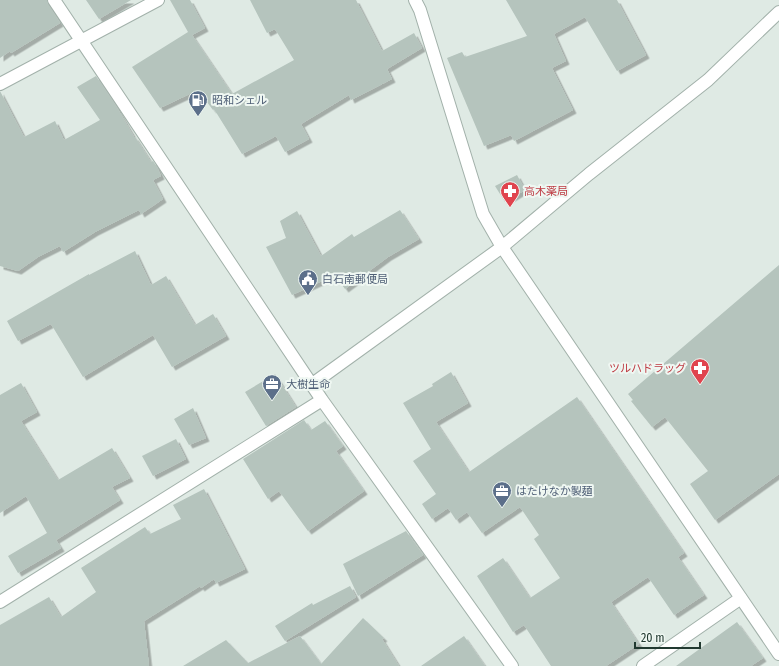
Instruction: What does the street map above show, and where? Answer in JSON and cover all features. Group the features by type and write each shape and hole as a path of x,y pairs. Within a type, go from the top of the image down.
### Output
{"street":[{"path":"54,0 311,385 512,666"},
{"path":"0,84 80,40 158,0"},
{"path":"415,0 484,214 502,247 779,654"},
{"path":"311,385 502,247 589,174 708,80 779,12"},
{"path":"0,602 322,400"},
{"path":"643,666 741,598"}],"building":[{"path":"0,0 47,0 60,23 11,53 10,51 0,58"},
{"path":"86,0 131,0 99,19"},
{"path":"170,0 190,0 205,28 192,35 232,94 294,60 275,29 267,33 250,0 356,0 382,51 414,33 422,48 387,69 392,79 351,100 349,95 301,124 309,139 285,152 276,136 242,154 214,109 213,110 198,90 160,108 132,67 188,32"},
{"path":"506,0 617,0 646,55 617,71 585,17 554,34 566,61 552,68 573,110 514,141 511,135 484,146 447,58 462,52 465,57 527,36"},
{"path":"96,76 134,137 151,162 153,161 157,167 161,176 153,180 163,199 141,214 139,210 95,232 63,252 60,246 38,257 18,271 0,266 0,91 24,137 55,121 64,140 100,120 77,87"},
{"path":"517,175 525,190 505,202 495,186"},
{"path":"400,210 419,239 388,257 345,289 335,275 292,295 266,247 286,238 280,221 297,211 321,256 352,234 354,237"},
{"path":"135,251 151,285 166,276 195,325 213,314 226,336 172,367 153,335 83,377 51,324 18,341 7,321 89,274"},
{"path":"779,265 779,474 715,520 690,484 708,471 665,417 652,427 631,401 633,400 628,394"},
{"path":"451,372 468,403 436,422 469,472 577,397 684,553 678,557 704,595 674,615 648,577 611,602 639,644 606,666 551,666 524,625 513,632 477,576 503,558 530,598 560,578 534,539 539,535 520,507 482,533 467,512 456,520 448,508 432,519 422,504 436,494 413,461 431,449 403,403 433,386 432,384"},
{"path":"275,374 296,407 266,426 245,392"},
{"path":"21,383 37,412 21,421 58,480 112,448 130,478 112,487 120,500 56,540 61,548 18,573 8,556 47,533 26,496 0,513 0,395"},
{"path":"193,408 206,438 189,445 174,419"},
{"path":"304,420 311,430 325,421 343,446 336,451 364,491 308,531 279,491 268,499 243,459"},
{"path":"176,439 186,459 153,476 142,456"},
{"path":"204,489 245,569 216,583 214,579 201,588 200,586 144,621 149,666 0,666 0,625 49,597 61,617 96,592 81,568 145,527 150,534 181,519 173,505"},
{"path":"406,531 423,555 358,596 343,564"},
{"path":"350,586 356,597 285,641 275,626 312,603 313,605"},
{"path":"363,618 384,638 382,639 399,666 183,666 226,640 248,663 300,636 321,664"},
{"path":"737,622 763,658 751,666 676,666"},
{"path":"464,636 485,666 421,666"}],"place":[{"name":"昭和シェル","path":"198,117"},
{"name":"高木薬局","path":"510,208"},
{"name":"白石南郵便局","path":"308,296"},
{"name":"ツルハドラッグ","path":"700,385"},
{"name":"大樹生命","path":"272,401"},
{"name":"はたけなか製麺","path":"502,508"}]}
